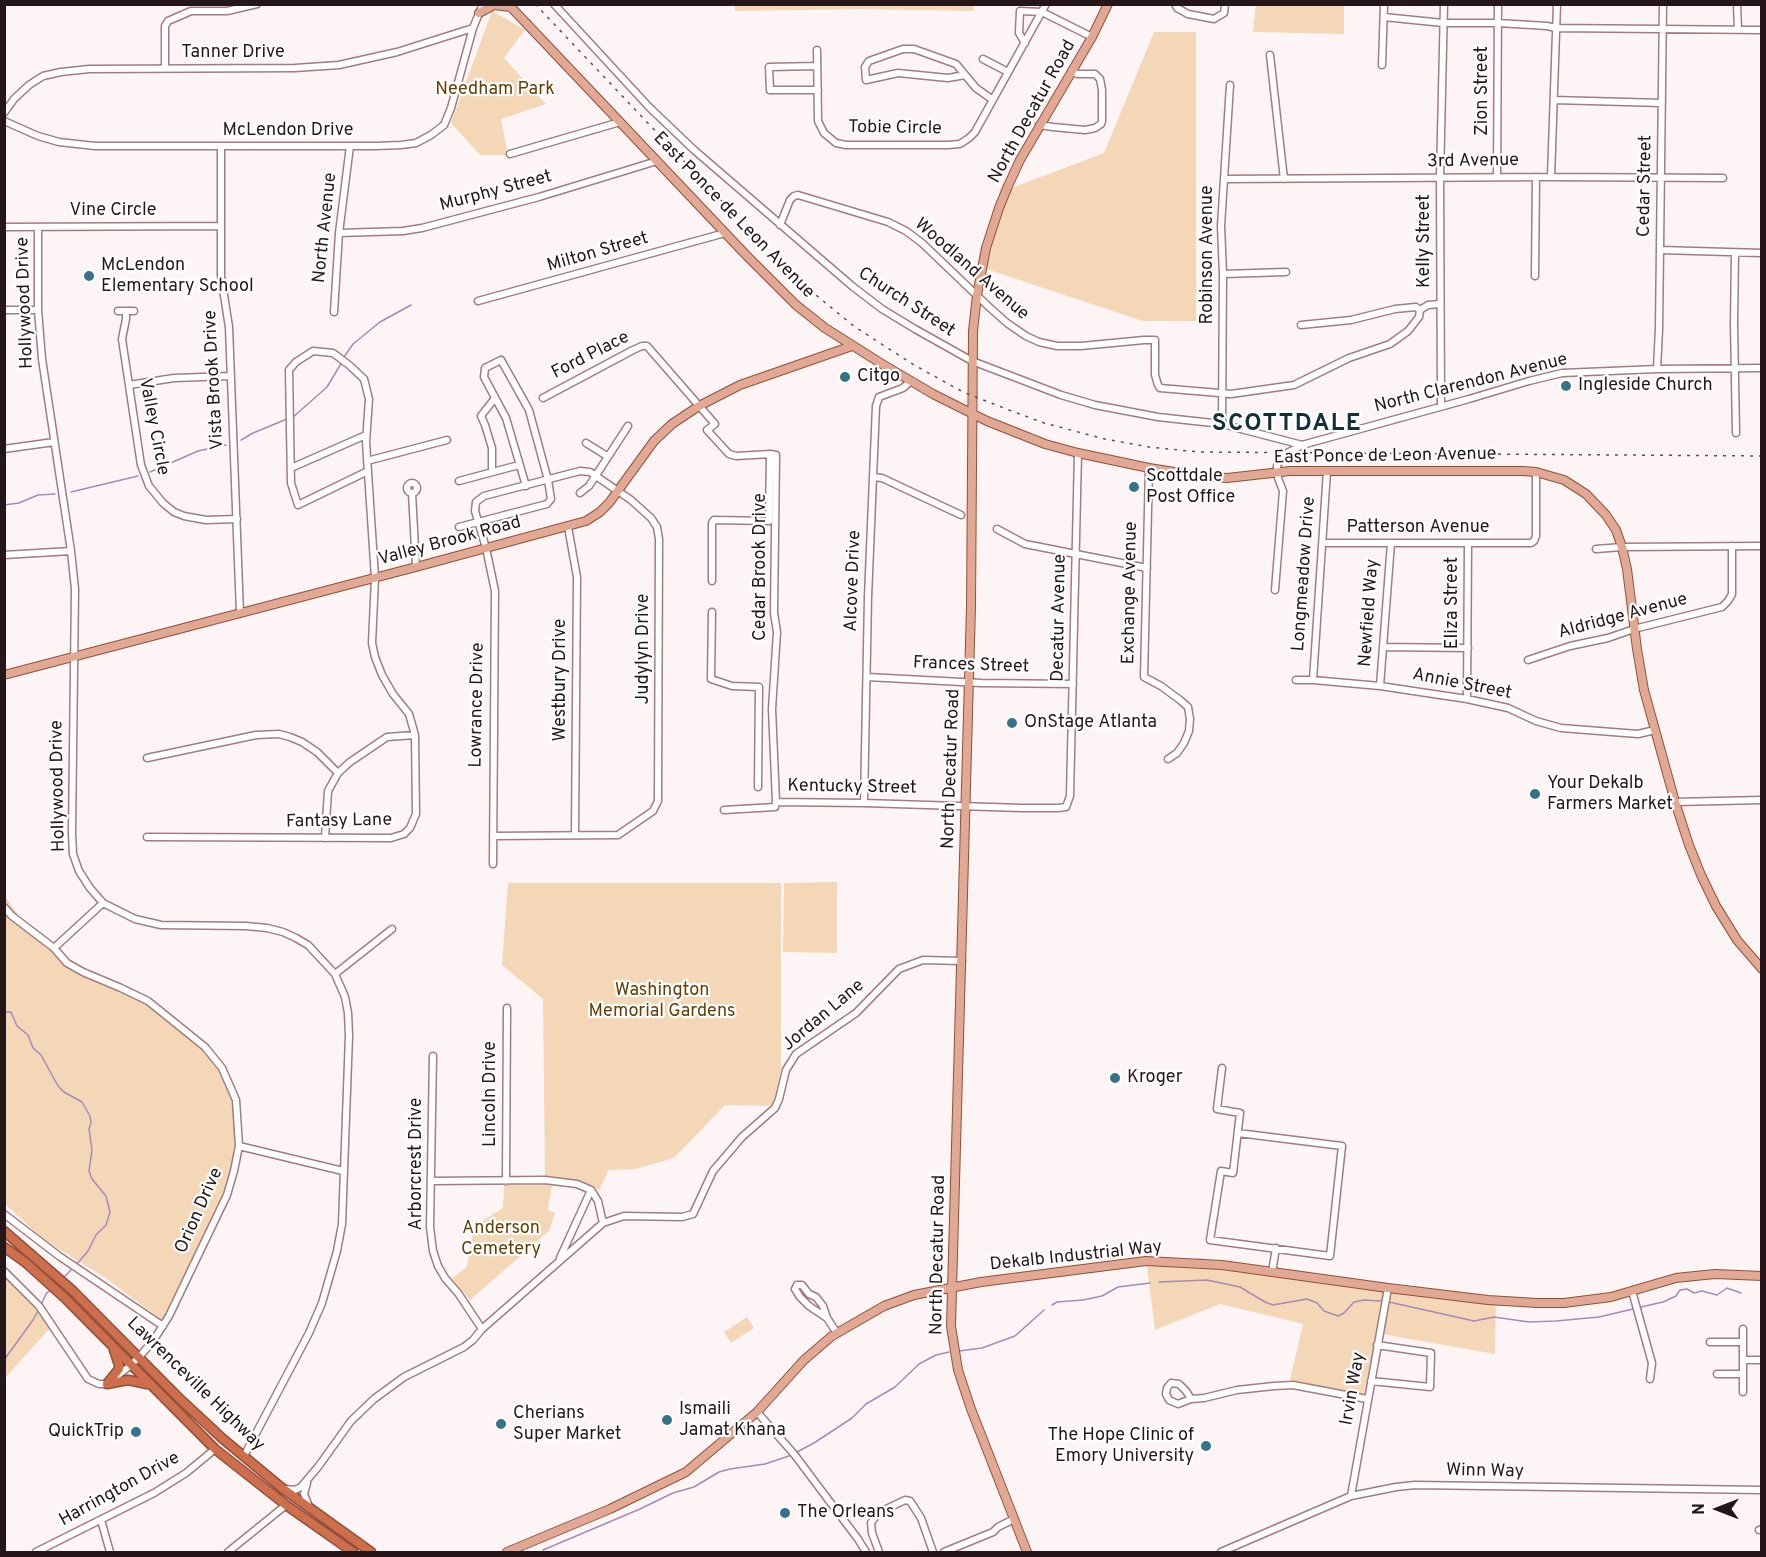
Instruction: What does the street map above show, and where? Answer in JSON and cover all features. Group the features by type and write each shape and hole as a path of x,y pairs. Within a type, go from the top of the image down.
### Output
{"highway":[{"name":"Lawrenceville Highway","path":"4,1230 73,1291 140,1356 180,1399 243,1456 282,1488 371,1552"},
{"name":"Lawrenceville Highway","path":"4,1246 66,1299 215,1449 286,1505 353,1552"},
{"path":"107,1384 118,1369 112,1346"},
{"path":"107,1384 134,1380 151,1385"}],"main road":[{"name":"North Decatur Road","path":"1027,1552 971,1409 958,1370 951,1326 972,557 972,361 976,295 986,248 999,208 1020,160 1092,38 1108,4"},
{"path":"479,13 494,5 510,6"},
{"name":"East Ponce de Leon Avenue","path":"510,6 796,305 852,346 910,381 972,413 1045,444 1078,453 1149,468 1216,477 1278,472 1498,470 1536,472 1564,480 1586,494 1606,515 1616,530 1622,547 1644,690 1675,802 1693,855 1716,906 1737,940 1761,969"},
{"name":"Valley Brook Road","path":"4,675 586,521 600,512 618,492 654,441 672,424 699,406 740,385 852,346"},
{"name":"Dekalb Industrial Way","path":"507,1552 610,1509 686,1472 757,1412 804,1360 837,1333 884,1306 914,1295 952,1287 1146,1261 1215,1264 1388,1288 1488,1300 1537,1303 1586,1301 1611,1297 1676,1278 1715,1274 1761,1276"}],"street":[{"path":"165,68 165,26 168,21 191,11 228,11 257,4"},
{"name":"McLendon Drive","path":"4,121 38,136 74,145 350,146 416,143 444,125 451,108 473,28 483,4"},
{"name":"Church Street","path":"554,4 676,134 846,281 882,309 932,339 972,361 1061,395 1095,405 1158,417 1222,424 1302,445"},
{"name":"Tobie Circle","path":"817,50 818,121 825,133 836,143 846,145 960,144 975,132 1046,4"},
{"path":"1177,7 1198,17 1214,19 1224,13 1225,4"},
{"path":"1382,65 1384,4"},
{"name":"Kelly Street","path":"1441,405 1440,178 1444,4"},
{"name":"Zion Street","path":"1497,177 1498,4"},
{"path":"1551,177 1557,4"},
{"name":"Cedar Street","path":"1657,369 1663,4"},
{"path":"1737,4 1738,30"},
{"path":"1025,43 1019,33 1020,11 1042,12 1092,38"},
{"path":"1384,18 1556,28 1761,30"},
{"name":"Tanner Drive","path":"4,113 14,99 29,85 43,76 61,72 89,69 295,68 339,65 397,52 473,28"},
{"path":"965,75 948,78 898,73 866,80 865,67 869,61 903,49 914,49 956,64 976,88 993,100"},
{"path":"1270,55 1284,178"},
{"path":"983,59 1008,72"},
{"path":"817,66 769,67 770,90 818,90"},
{"path":"1039,125 1053,128 1090,129 1098,127 1102,121 1100,79 1091,73 1071,72"},
{"name":"Robinson Avenue","path":"1222,424 1221,226 1230,85"},
{"path":"1554,100 1662,103"},
{"path":"510,154 620,122"},
{"name":"Vista Brook Drive","path":"221,146 221,276 229,327 240,613"},
{"name":"North Avenue","path":"334,312 339,233 350,146"},
{"name":"Murphy Street","path":"339,233 403,231 422,228 539,197 657,161"},
{"path":"1535,276 1536,177"},
{"name":"3rd Avenue","path":"1224,179 1723,178"},
{"name":"Woodland Avenue","path":"780,225 790,200 798,195 875,217 906,231 922,243 976,295 1026,336 1057,346 1155,340 1155,375 1160,388 1223,394"},
{"name":"Vine Circle","path":"4,227 221,226"},
{"name":"Hollywood Drive","path":"38,227 38,310 42,358 75,589 72,833 73,854 79,871 103,903 129,917 161,925 267,928 283,932 308,945 335,974 345,997 348,1012 342,1224 337,1251 322,1303 309,1332 243,1456"},
{"name":"Milton Street","path":"478,301 725,233"},
{"path":"1660,250 1761,253"},
{"path":"1735,253 1736,433"},
{"path":"1223,274 1286,272"},
{"path":"1223,394 1294,385 1349,358 1390,344 1408,331 1419,317 1420,310 1428,305 1440,304"},
{"path":"1301,325 1351,320 1395,309 1416,307 1420,310"},
{"path":"4,310 38,310"},
{"path":"118,311 134,311"},
{"name":"Valley Circle","path":"126,311 122,339 141,465 152,491 174,512 193,519 237,519"},
{"name":"Ford Place","path":"543,398 633,350 647,346 699,406"},
{"name":"Fantasy Lane","path":"147,837 391,838 404,834 410,828 416,814 415,735 409,714 381,675 372,643 375,578 366,435 369,399 364,379 333,353 313,351 289,370 291,468"},
{"path":"459,527 547,504 551,499 530,410 501,360 485,368 484,377 506,418 526,486"},
{"name":"North Clarendon Avenue","path":"1278,472 1278,460 1302,445 1562,373 1761,368"},
{"path":"129,385 174,378 231,376"},
{"name":"Alcove Drive","path":"864,802 877,400 879,397 903,388 910,381"},
{"path":"492,472 492,448 481,416 495,398"},
{"name":"Cedar Brook Drive","path":"699,406 715,424 707,430 729,454 736,456 770,454 774,613 777,626 772,709 776,802"},
{"path":"580,493 588,486 628,426"},
{"path":"366,435 291,468 291,483 298,506 368,471"},
{"path":"368,461 447,440"},
{"path":"4,449 54,441"},
{"path":"586,443 607,456"},
{"name":"Decatur Avenue","path":"1070,783 1078,453"},
{"path":"459,481 519,465"},
{"name":"Exchange Avenue","path":"1149,468 1144,677 1161,686 1188,707 1190,719 1189,731 1184,743 1177,753 1168,759"},
{"path":"479,523 475,511 476,502 484,496 580,471 594,475"},
{"name":"Longmeadow Drive","path":"1313,680 1327,471"},
{"path":"1275,590 1283,491 1278,472"},
{"name":"Patterson Avenue","path":"1323,543 1531,543 1535,538 1536,472"},
{"name":"Judylyn Drive","path":"575,835 618,836 652,811 658,801 659,539 657,527 651,518 631,500 594,475"},
{"path":"873,477 882,478 961,515"},
{"path":"412,493 416,567"},
{"name":"Cedar Brook Drive","path":"712,581 712,523 714,520 772,521"},
{"name":"Lowrance Drive","path":"479,523 495,591 493,864"},
{"name":"Westbury Drive","path":"568,527 577,577 575,835"},
{"path":"998,529 1025,544 1147,568"},
{"name":"Newfield Way","path":"1380,686 1391,543"},
{"name":"Eliza Street","path":"1467,699 1468,544"},
{"name":"Aldridge Avenue","path":"1528,660 1570,646 1722,607 1732,594 1732,546"},
{"path":"1596,549 1761,546"},
{"path":"4,555 71,551"},
{"path":"712,612 711,679 732,686 774,685"},
{"path":"1383,647 1468,648"},
{"name":"Frances Street","path":"867,677 1073,684"},
{"name":"Annie Street","path":"1296,680 1380,686 1467,699 1508,708 1536,721 1561,728 1638,734 1655,730"},
{"path":"758,787 759,687"},
{"path":"147,758 256,735 279,734 302,742 338,772"},
{"path":"325,838 328,791 338,772 387,737 415,735"},
{"name":"Kentucky Street","path":"724,810 775,807 776,802 864,802 1062,808 1068,804 1070,783"},
{"path":"1675,802 1761,800"},
{"path":"493,836 575,835"},
{"path":"54,948 103,903"},
{"name":"Orion Drive","path":"4,907 12,916 54,948 67,963 148,1001 205,1047 222,1068 236,1100 239,1146 227,1195 163,1326 140,1356 107,1384"},
{"path":"335,974 392,929"},
{"name":"Jordan Lane","path":"308,1480 351,1421 374,1399 404,1377 460,1350 603,1223 624,1216 682,1217 693,1214 713,1171 742,1137 775,1108 786,1070 796,1054 856,1013 899,969 923,960 962,961"},
{"name":"Lincoln Drive","path":"506,1181 507,1008"},
{"name":"Arborcrest Drive","path":"433,1056 430,1181 430,1227 433,1251 438,1266 482,1329"},
{"path":"1222,1068 1217,1109 1240,1113 1233,1173 1221,1171 1210,1240 1330,1256 1342,1146 1238,1133"},
{"path":"239,1146 343,1171"},
{"path":"430,1181 558,1181 577,1184 591,1190 598,1201 603,1223"},
{"path":"558,1262 591,1190"},
{"path":"4,1214 59,1256 163,1326"},
{"path":"1272,1272 1276,1248"},
{"path":"4,1271 28,1294 52,1323 88,1379 99,1384 107,1384"},
{"path":"827,1318 809,1306 795,1289 797,1285 802,1285 809,1294 816,1297 837,1333"},
{"name":"Irvin Way","path":"1351,1496 1388,1288"},
{"path":"1632,1291 1652,1363 1650,1379"},
{"path":"1743,1329 1743,1392"},
{"path":"1710,1342 1743,1342"},
{"path":"1371,1381 1430,1387 1431,1353 1377,1345"},
{"path":"1743,1360 1761,1360"},
{"path":"1717,1374 1743,1374"},
{"path":"1191,1399 1256,1386 1293,1385 1367,1399"},
{"path":"757,1412 787,1446 866,1552"},
{"name":"Harrington Drive","path":"36,1552 101,1520 186,1473 215,1449"},
{"path":"282,1488 291,1491 298,1490 308,1480"},
{"path":"308,1480 304,1494 312,1510"},
{"name":"Winn Way","path":"1221,1552 1351,1496 1415,1485 1761,1490"},
{"path":"879,1552 871,1523 878,1513 905,1500 910,1501 921,1518 933,1552"},
{"path":"228,1552 286,1505"},
{"path":"944,1552 993,1532 1014,1519"},
{"path":"101,1520 110,1552"}],"green space":[{"path":"974,4 974,11 861,9 735,11 735,5"},
{"path":"1256,4 1344,5 1344,34 1253,32"},
{"name":"Needham Park","path":"492,11 525,30 504,58 546,104 501,119 508,155 480,155 451,123"},
{"path":"1154,32 1196,32 1196,321 1143,321 983,268 1009,189 1104,153"},
{"path":"837,882 837,953 783,952 784,883"},
{"name":"Washington Memorial Gardens","path":"508,883 781,883 781,1069 773,1106 725,1105 674,1158 636,1169 609,1170 599,1190 581,1181 545,1177 543,999 502,965"},
{"path":"4,895 22,920 69,966 141,996 204,1045 224,1071 237,1098 237,1147 224,1203 163,1321 107,1279 43,1239 5,1204"},
{"name":"Anderson Cemetery","path":"504,1185 552,1185 548,1210 555,1213 549,1231 470,1300 452,1278 467,1267 472,1237 481,1222 503,1208"},
{"path":"1199,1258 1359,1284 1496,1299 1495,1354 1376,1333 1366,1396 1290,1380 1303,1324 1220,1304 1155,1330 1147,1267"},
{"path":"5,1274 52,1326 5,1378"},
{"path":"747,1317 754,1328 731,1343 724,1332"}],"waterway":[{"path":"1762,70 1762,75"},
{"path":"344,357 353,344 380,322 411,305"},
{"path":"292,418 327,387 342,362"},
{"path":"241,440 287,419"},
{"path":"150,472 198,451 226,445"},
{"path":"71,492 138,476"},
{"path":"4,505 19,503 38,495 55,494"},
{"path":"4,1012 11,1012 17,1026 28,1035 33,1048 41,1055 58,1086 82,1102 90,1116 92,1150 89,1171 92,1179 106,1196 110,1212 106,1225 96,1235 88,1251 76,1265"},
{"path":"64,1277 73,1268"},
{"path":"1159,1282 1207,1280 1240,1287 1273,1305 1307,1299 1317,1303 1324,1311 1338,1316 1354,1302 1381,1301"},
{"path":"1052,1305 1057,1302 1102,1296 1118,1287 1150,1283"},
{"path":"1641,1307 1663,1302 1676,1296 1680,1290 1687,1289 1694,1293 1702,1291 1717,1295 1727,1288 1741,1293"},
{"path":"41,1305 51,1289"},
{"path":"1389,1302 1474,1321 1494,1317 1529,1322 1556,1321 1599,1317 1633,1309"},
{"path":"4,1360 39,1309"},
{"path":"959,1351 982,1348 1015,1336 1044,1310"},
{"path":"797,1452 852,1418 866,1404 895,1387 919,1364 936,1355 949,1352"},
{"path":"543,1550 673,1493 694,1487 719,1472 765,1464 792,1455"}],"railway":[{"path":"535,4 771,253 811,291 855,327 914,365 963,392 1044,423 1105,439 1149,447 1199,452 1762,456"}],"place":[{"name":"McLendon Elementary School","path":"89,276"},
{"name":"Citgo","path":"845,377"},
{"name":"Ingleside Church","path":"1566,386"},
{"name":"Scottdale Post Office","path":"1134,487"},
{"name":"OnStage Atlanta","path":"1012,723"},
{"name":"Your Dekalb Farmers Market","path":"1535,794"},
{"name":"Kroger","path":"1115,1078"},
{"name":"Ismaili Jamat Khana","path":"667,1420"},
{"name":"Cherians Super Market","path":"501,1424"},
{"name":"QuickTrip","path":"136,1432"},
{"name":"The Hope Clinic of Emory University","path":"1206,1446"},
{"name":"The Orleans","path":"785,1513"}],"district":[{"name":"SCOTTDALE","path":"1287,425"}]}
